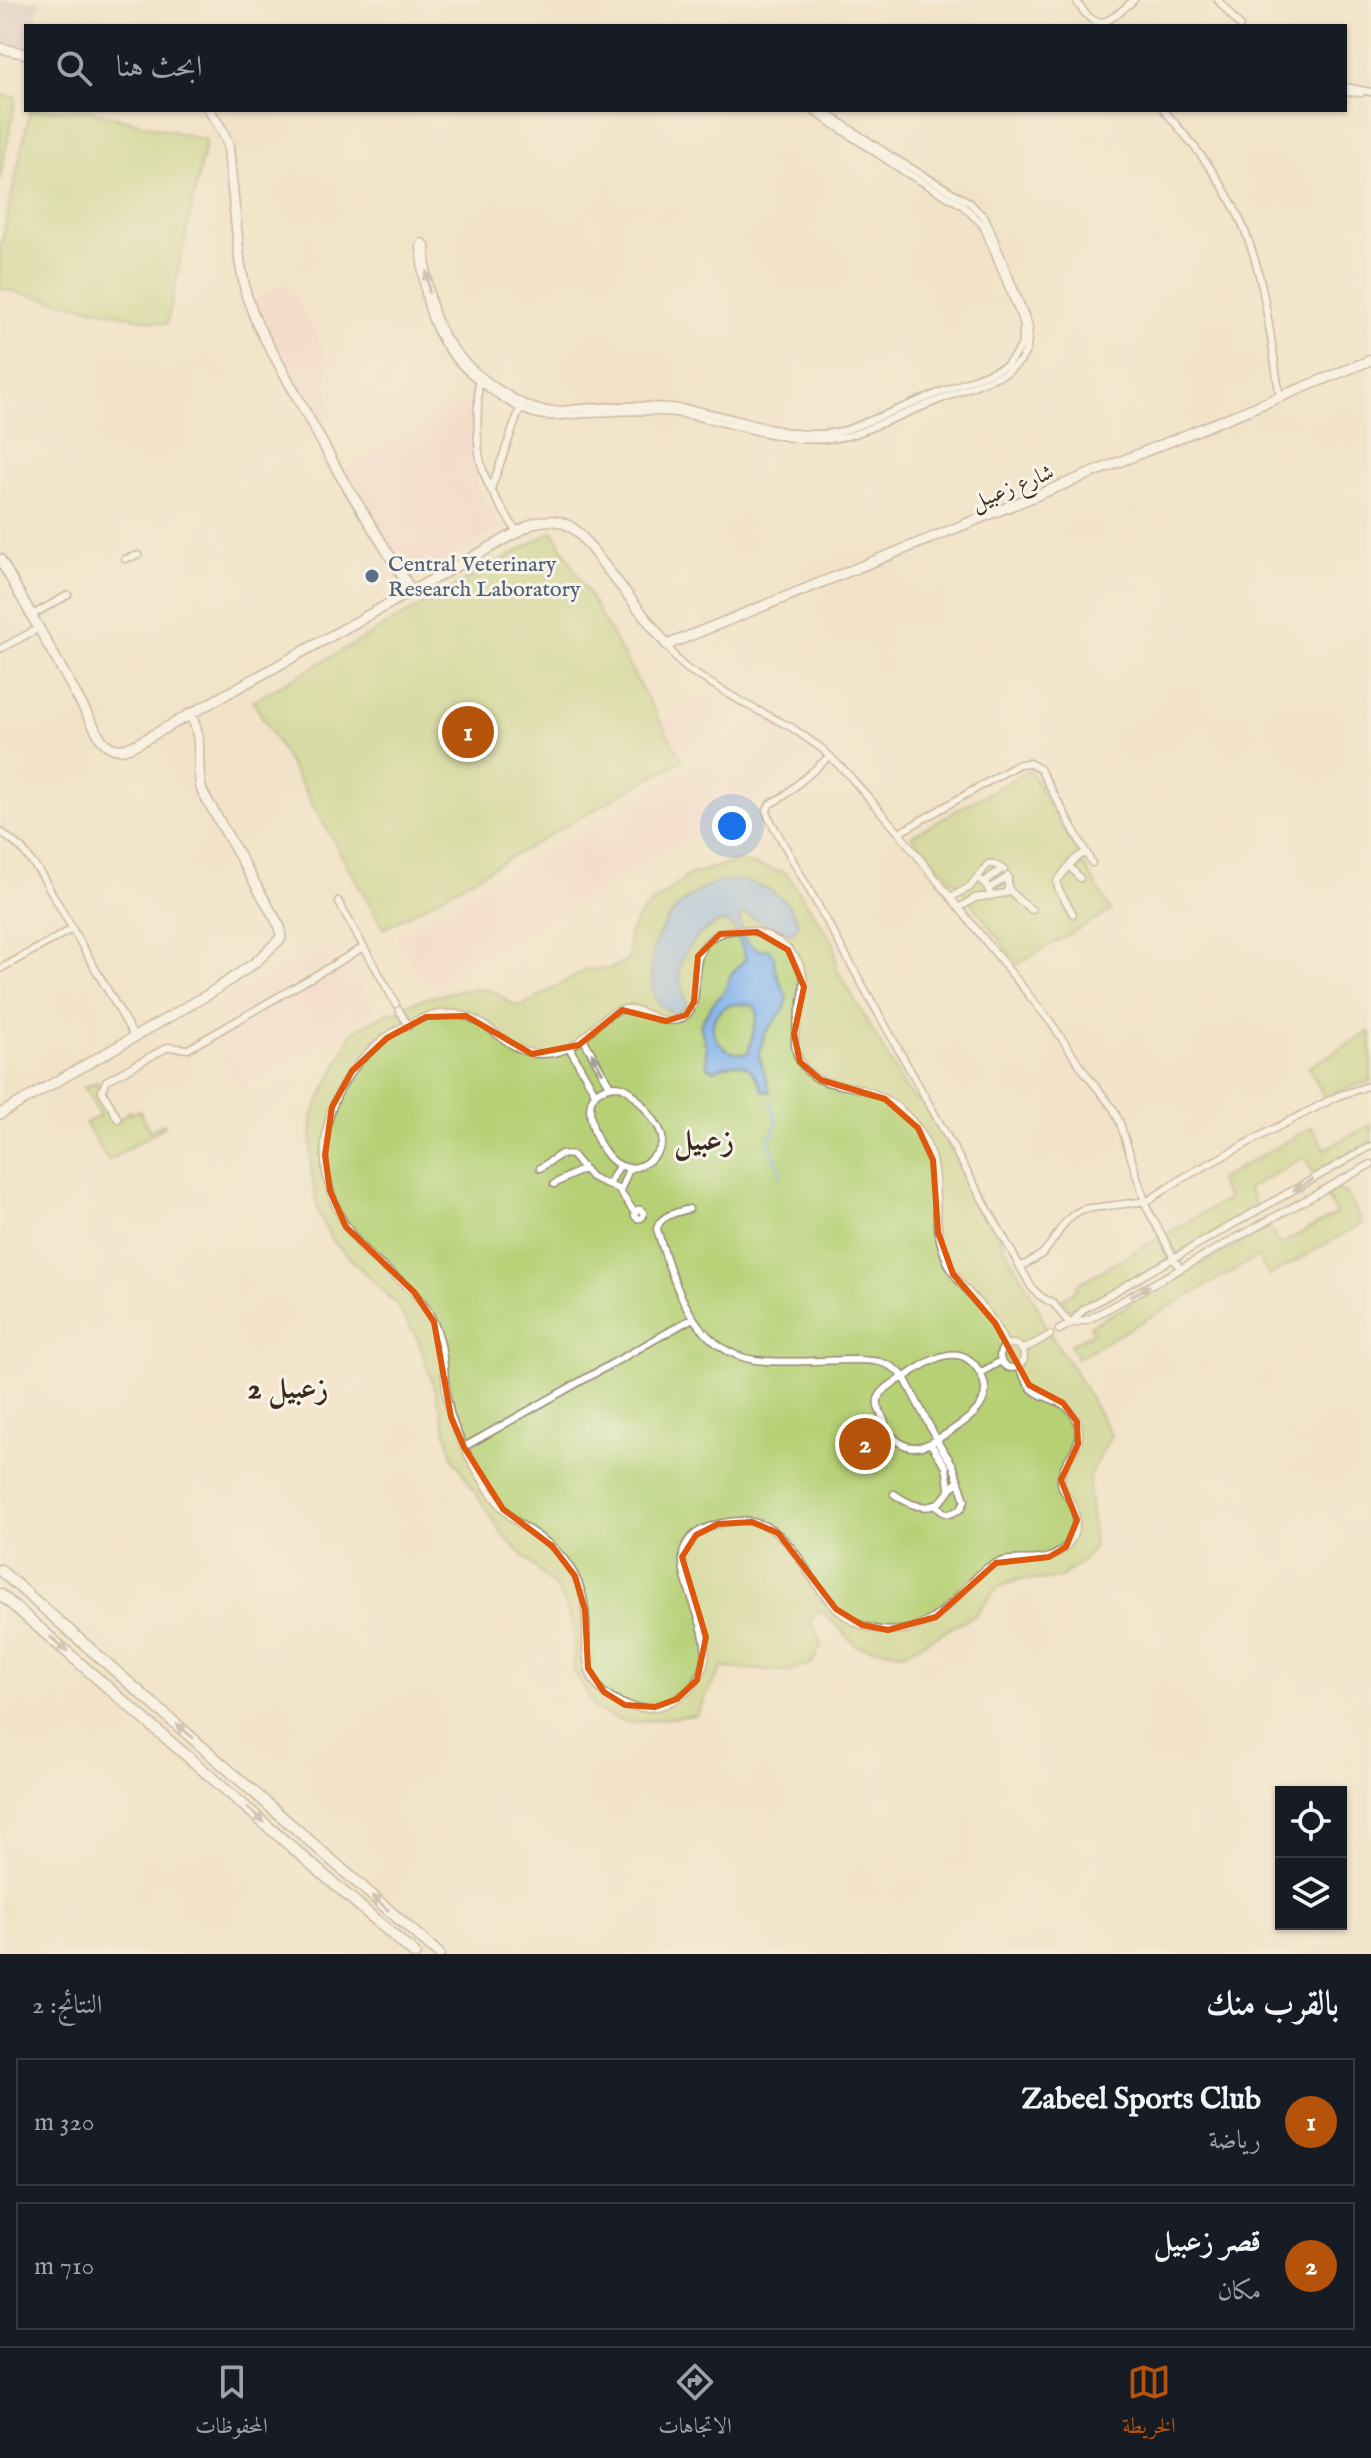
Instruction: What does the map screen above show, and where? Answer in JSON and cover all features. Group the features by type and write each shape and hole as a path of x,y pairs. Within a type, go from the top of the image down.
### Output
{"main road":[{"path":"0,1570 439,1954"},
{"path":"0,1594 415,1954"}],"street":[{"path":"1076,0 1095,23 1105,23 1134,0"},
{"path":"1218,0 1238,24"},
{"path":"1110,24 1121,11"},
{"path":"0,48 24,54"},
{"path":"1347,89 1371,93"},
{"path":"210,112 228,144 240,263 246,294 257,324 340,475 411,590"},
{"path":"517,532 482,468 478,378 457,353 436,318 427,279 426,245 422,242 422,283 430,316 452,356 478,378 521,406 541,412 670,413 789,438 822,440 855,434 934,398 1003,375 1024,355 1029,326 987,231 968,209 883,159 815,112"},
{"path":"825,112 974,206 989,224 1003,265"},
{"path":"1166,112 1212,170 1243,226 1262,283 1283,397"},
{"name":"شارع زعبيل","path":"667,645 1371,360"},
{"path":"491,489 521,406"},
{"path":"0,559 101,739 110,748 118,750 129,748 534,523 548,520 574,528 677,660 747,705 791,727 830,756 899,833 1052,1024 1113,1108 1144,1202 1180,1269"},
{"path":"125,559 138,555"},
{"path":"32,615 68,595"},
{"path":"0,649 39,628"},
{"path":"0,1114 227,982 278,942 280,927 202,791 199,736 189,714"},
{"path":"830,756 784,796 770,804 768,816 1034,1291 1054,1304 1070,1324"},
{"path":"899,833 1019,764 1029,763 1040,769 1092,863"},
{"path":"0,831 22,849 35,865 135,1038"},
{"path":"1073,914 1057,885 1058,879 1086,852"},
{"path":"951,897 967,889 990,864 1005,873 1008,888 1032,910"},
{"path":"1069,866 1080,878"},
{"path":"959,908 988,889 1005,873"},
{"path":"977,877 988,889 1006,893 1008,888"},
{"path":"338,901 408,1026"},
{"path":"0,969 72,929"},
{"path":"1006,1345 990,1317 957,1281 946,1260 938,1232 935,1168 918,1128 906,1114 885,1099 863,1089 821,1080 800,1062 794,1034 803,1003 803,979 794,957 766,935 734,930 720,934 704,945 695,969 694,1002 686,1015 666,1021 640,1011 622,1010 606,1018 570,1049 545,1054 525,1052 508,1044 479,1021 459,1014 432,1015 408,1026 368,1054 352,1071 332,1107 325,1136 326,1173 336,1209 352,1236 373,1259 414,1292 434,1322 444,1352 451,1417 464,1447 503,1509 552,1546 572,1570 584,1603 588,1668 596,1683 619,1702 643,1708 655,1707 672,1702 697,1680 703,1667 706,1637 682,1564 687,1544 706,1528 738,1521 772,1529 792,1546 818,1589 836,1609 862,1625 888,1630 912,1628 936,1617 996,1563 1013,1558 1049,1557 1066,1547 1073,1537 1077,1520 1061,1480 1078,1444 1078,1426 1067,1406 1033,1389 1018,1366"},
{"path":"118,1119 102,1091 108,1079 170,1046 188,1049 364,947"},
{"path":"584,1040 610,1086"},
{"path":"570,1049 595,1093"},
{"path":"1020,1267 1045,1250 1074,1213 1088,1208 1144,1202 1293,1119 1338,1096 1371,1085"},
{"path":"610,1086 622,1087 631,1093 662,1136 654,1157 645,1164 629,1169 619,1166 607,1155 599,1142 590,1113 595,1093 610,1086"},
{"path":"1070,1324 1084,1309 1371,1146"},
{"path":"540,1168 565,1154 575,1157 596,1180 620,1191 635,1213 639,1210 643,1212 643,1216 657,1226 673,1277 693,1318 714,1342 727,1351 767,1361 875,1361 891,1366 904,1377 946,1467 949,1487"},
{"path":"1059,1330 1089,1319 1371,1164"},
{"path":"609,1184 619,1166"},
{"path":"554,1184 583,1169"},
{"path":"620,1191 629,1169"},
{"path":"657,1226 673,1214 689,1209"},
{"path":"464,1447 693,1318"},
{"path":"1022,1350 1050,1335"},
{"path":"1015,1344 1022,1350 1023,1359 1018,1366 1009,1367 1001,1361 1000,1352 1006,1345 1015,1344"},
{"path":"885,1422 879,1410 879,1398 884,1390 933,1359 955,1355 968,1360 980,1373 985,1392 979,1410 968,1420 933,1441 912,1447 899,1443 892,1436"},
{"path":"980,1373 1001,1361"},
{"path":"933,1441 953,1465 965,1500 963,1506 947,1514 936,1504"},
{"path":"894,1494 915,1506 936,1504 949,1487 959,1481"}],"highlighted area":[{"path":"757,932 788,950 804,987 794,1034 800,1062 821,1080 885,1099 918,1128 933,1160 938,1232 953,1274 995,1323 1029,1385 1063,1403 1077,1422 1078,1444 1061,1480 1077,1520 1066,1547 1049,1557 996,1563 936,1617 888,1630 862,1625 836,1609 778,1533 752,1522 718,1524 696,1535 682,1557 706,1637 697,1680 677,1699 655,1707 625,1705 604,1692 588,1668 585,1610 575,1576 552,1546 503,1509 464,1447 451,1417 434,1322 414,1292 346,1227 330,1191 325,1155 332,1107 352,1071 387,1038 426,1017 466,1016 532,1054 579,1045 622,1010 666,1021 686,1015 694,1002 698,956 720,934"}],"shaded area":[{"path":"0,0 41,0 35,24 24,24 24,50 0,44"},
{"path":"287,282 325,351 331,403 318,423 269,338 254,299"},
{"path":"470,400 476,483 501,528 410,581 344,470"},
{"path":"714,692 733,726 679,756 660,721"},
{"path":"765,716 805,739 819,763 426,988 396,936 694,766 691,759"},
{"path":"321,946 330,961 220,1025 212,1010"},
{"path":"346,961 375,1012 240,1089 210,1038"}],"green space":[{"path":"0,94 16,97 0,181"},
{"path":"30,112 95,112 206,140 167,324 0,289 0,250"},
{"path":"553,531 682,760 384,929 253,701"},
{"path":"1029,770 1111,911 1017,964 963,891 911,836"},
{"path":"739,861 786,873 834,943 837,969 907,1091 926,1106 1039,1309 1046,1328 1111,1435 1090,1476 1094,1546 1086,1558 1061,1577 1018,1580 998,1587 974,1616 904,1653 857,1646 821,1610 810,1620 822,1643 812,1664 788,1671 723,1668 696,1715 627,1723 596,1710 574,1671 574,1634 559,1592 503,1535 453,1458 417,1337 395,1303 331,1239 318,1212 311,1168 312,1116 351,1033 390,1011 392,1014 407,1004 436,995 489,990 522,1006 587,969 609,969 629,960 629,934 642,912 690,874"},
{"path":"1371,1031 1371,1081 1325,1099 1309,1067"},
{"path":"97,1082 118,1121 129,1111 131,1114 139,1110 150,1131 164,1123 165,1126 108,1161 85,1123 100,1116 84,1087"},
{"path":"1371,1125 1371,1141 1314,1174 1304,1157 1248,1189 1257,1207 1081,1309 1078,1304 1068,1310 1061,1299 1078,1289 1076,1285 1228,1199 1218,1180 1312,1127 1325,1149"},
{"path":"1336,1189 1346,1193 1363,1223 1269,1276 1258,1257 1077,1358 1070,1345 1093,1332 1090,1326 1269,1227 1279,1245 1336,1214 1326,1195"}],"water":[{"path":"738,880 758,885 782,898 799,924 794,932 787,933 742,913 739,917 744,940 756,949 769,950 774,957 775,969 787,998 785,1008 764,1035 759,1055 770,1092 764,1092 746,1066 733,1064 715,1070 707,1067 706,1046 700,1025 725,991 731,974 746,958 734,928 724,921 716,924 700,934 688,948 679,973 686,1005 675,1014 658,1002 653,988 653,951 658,936 675,911 699,891 716,883","holes":["753,1005 758,1013 748,1053 725,1048 714,1032 713,1023 717,1014 725,1007"]}],"waterway":[{"path":"771,1101 777,1124 768,1141 781,1170 780,1176"}],"tunnel":[{"path":"885,1422 892,1436"}],"place":[{"name":"Central Veterinary Research Laboratory","path":"372,576"},
{"name":"Zabeel Sports Club","path":"468,732"},
{"name":"قصر زعبيل","path":"865,1444"}],"district":[{"name":"زعبيل","path":"704,1140"},
{"name":"زعبيل 2","path":"288,1388"}]}
